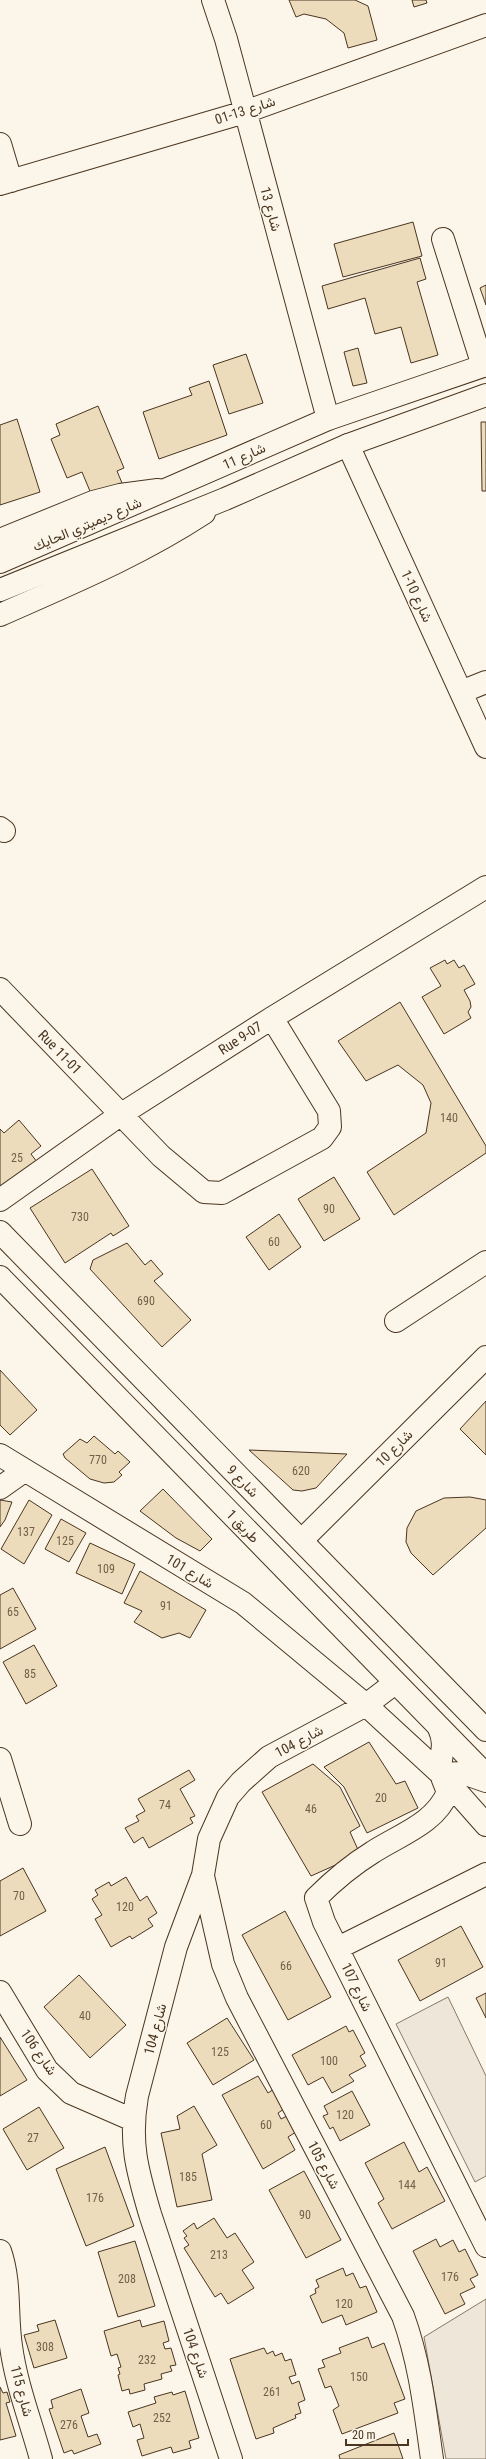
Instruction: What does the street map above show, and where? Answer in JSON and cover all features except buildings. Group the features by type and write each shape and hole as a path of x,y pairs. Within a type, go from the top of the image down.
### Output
{"street":[{"name":"شارع 13","path":"213,0 245,112 328,419"},
{"name":"شارع 13-01","path":"6,182 245,112 486,25"},
{"path":"0,144 6,182"},
{"path":"443,239 484,365"},
{"name":"شارع 11","path":"0,540 93,502 120,495 175,487 328,419 484,365"},
{"path":"0,590 225,499 348,445 486,395"},
{"name":"شارع 10-1","path":"348,445 486,747"},
{"name":"شارع ديميتري الحايك","path":"0,562 175,487"},
{"path":"0,615 122,561 163,540 225,499"},
{"path":"461,692 486,682"},
{"name":"Rue 9-07","path":"0,1200 120,1115 272,1018 486,887"},
{"name":"Rue 11-01","path":"0,989 160,1156 204,1192 213,1194 222,1193 322,1138 330,1127 329,1111 272,1018"},
{"name":"شارع 9","path":"0,1232 486,1730"},
{"path":"396,1321 486,1262"},
{"name":"طريق 1","path":"0,1277 486,1775"},
{"name":"شارع 10","path":"302,1540 485,1361"},
{"name":"شارع 101","path":"0,1455 243,1603 366,1705 441,1774 486,1825"},
{"path":"0,1488 24,1471"},
{"name":"شارع 104","path":"231,2459 150,2214 134,2148 133,2120 176,1947 203,1875 209,1839 228,1797 241,1782 269,1758 366,1705 395,1683"},
{"name":"شارع 107","path":"439,1728 445,1742 441,1758 441,1774 448,1792 440,1807 413,1830 373,1851 335,1879 316,1898 324,1922 486,2246"},
{"path":"0,1759 20,1824"},
{"path":"441,1774 463,1773 486,1781"},
{"path":"338,1948 486,1874"},
{"name":"شارع 105","path":"203,1875 221,1958 237,1998 403,2316 413,2343 420,2376 432,2459"},
{"name":"شارع 106","path":"0,1992 47,2070 71,2093 133,2120"},
{"name":"شارع 115","path":"0,2251 9,2289 11,2347 24,2402 41,2459"}],"shaded area":[{"path":"448,1997 486,2076 486,2176 475,2182 396,2024"},
{"path":"486,2299 486,2459 446,2459 424,2337"}]}
